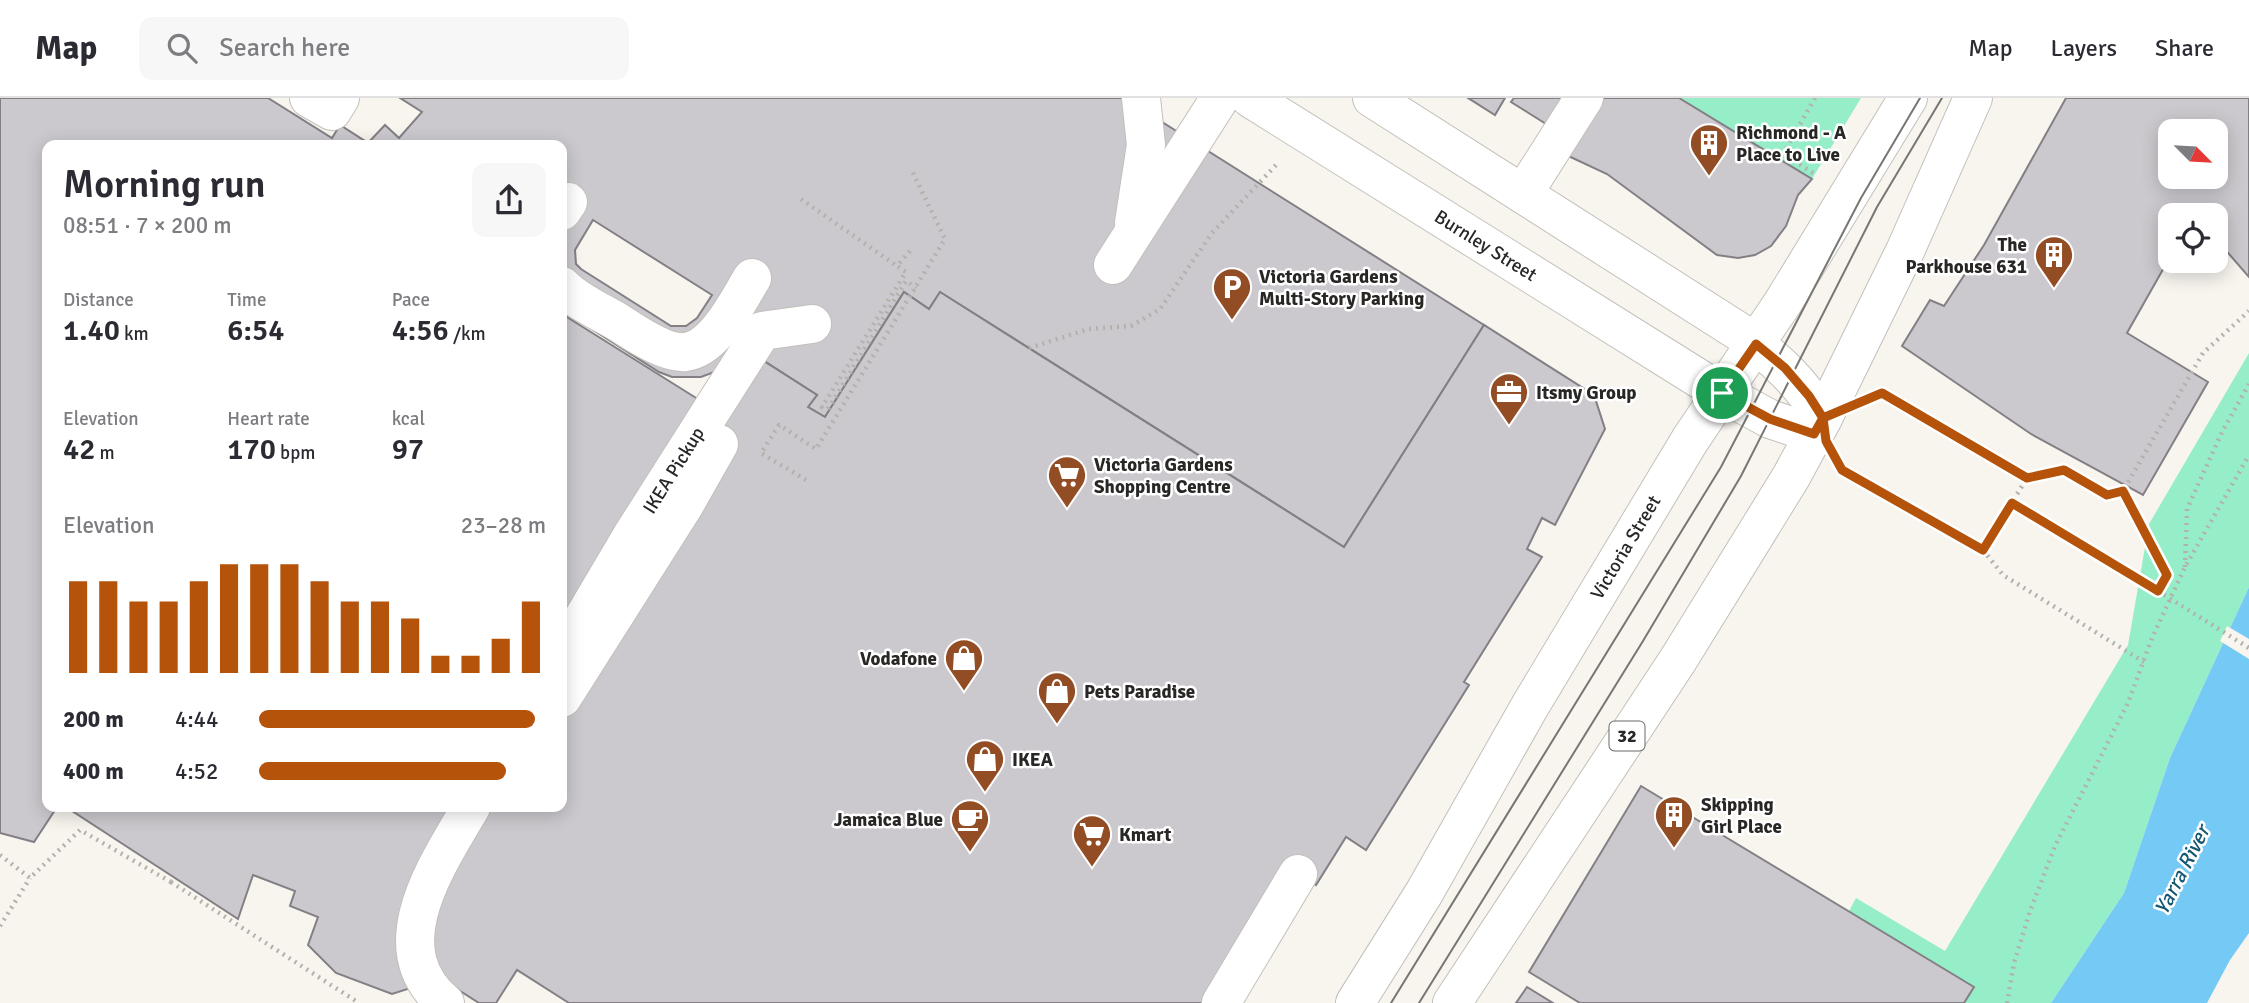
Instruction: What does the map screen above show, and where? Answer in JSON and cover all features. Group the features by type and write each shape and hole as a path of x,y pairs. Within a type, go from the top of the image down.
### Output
{"main road":[{"path":"309,98 332,111 340,98"},
{"path":"1141,98 1146,145 1123,250 1220,98"},
{"name":"Burnley Street","path":"1250,98 1722,393 1770,419 1819,426"},
{"path":"1373,98 1706,308 1756,344 1793,376 1819,426"},
{"path":"1523,194 1584,98"},
{"name":"Victoria Street","path":"1355,1003 1424,893 1573,633 1690,440 1756,344 1908,98"},
{"name":"32","path":"1452,1003 1678,660 1779,497 1819,426 1905,250 1973,98"},
{"path":"567,289 634,333 663,347 684,352 703,346 719,330 752,278"},
{"name":"IKEA Pickup","path":"567,646 633,534 762,331 812,324"},
{"name":"IKEA Pickup","path":"567,690 685,504 721,439"},
{"path":"445,1003 426,981 415,956 414,939 417,916 428,890 447,848 468,812"},
{"path":"428,890 489,812"},
{"path":"1221,1003 1298,874"}],"path":[{"path":"1815,98 1783,154 1824,179"},
{"path":"1029,348 1089,329 1131,326 1160,309 1212,233 1277,164"},
{"path":"806,480 761,453 779,425 816,449 945,239 911,169"},
{"path":"801,199 906,272 822,407 828,410 906,281 916,288"},
{"path":"897,266 910,251"},
{"path":"2144,663 2003,575 1983,550 1842,470 1819,426 1882,393 2027,478 2064,470 2107,495 2123,491 2203,353 2249,311"},
{"path":"2185,567 2187,509 2222,432 2249,384"},
{"path":"2007,1003 2018,950 2030,911 2056,846 2128,703 2152,638 2185,567 2249,455"},
{"path":"1983,550 2027,478"},
{"path":"2123,491 2167,575 2158,591"},
{"path":"2012,503 2249,648"},
{"path":"0,926 30,878 80,830 172,880 359,1003"},
{"path":"0,855 30,878"}],"green space":[{"path":"1679,98 1861,98 1812,179"},
{"path":"2249,353 2249,587 2170,758 2124,893 2051,1003 1964,1003 1973,987 1849,911 1856,898 1945,951 2128,645 2149,524"}],"water":[{"name":"Yarra River","path":"2249,587 2249,933 2230,960 2207,1003 2051,1003 2124,893 2170,758"}],"pier":[{"path":"2227,626 2249,639 2249,659 2220,641"}],"building":[{"path":"0,98 268,98 332,138 340,125 363,140 42,140 42,812 54,812 34,842 0,833"},
{"name":"Victoria Gardens Multi-Story Parking","path":"400,98 1124,98 1484,325 1344,547 940,292 929,309 904,292 825,417 808,407 817,395 742,347 717,371 701,377 672,377 659,372 567,313 567,140 371,140 385,125 399,138 422,112","holes":["593,220 712,295 697,318 686,326 671,326 581,269 576,264 575,250"]},
{"path":"1468,98 1505,98 1495,115"},
{"path":"1514,98 1574,98 1554,129 1511,102"},
{"name":"Richmond - A Place to Live","path":"1598,98 1679,98 1812,179 1798,195 1786,226 1771,246 1755,255 1738,258 1717,255 1607,174 1562,153"},
{"name":"The Parkhouse 631","path":"2066,98 2249,98 2249,277 2228,253 2228,203 2158,203 2158,273 2161,273 2127,333 2208,382 2143,495 2031,434 1902,346 1930,300 1944,306 1984,245"},
{"name":"Victoria Gardens Shopping Centre","path":"904,292 929,309 940,292 1344,547 1484,325 1594,395 1605,429 1555,525 1542,518 1527,549 1542,557 1464,682 1469,685 1366,850 1346,837 1316,885 1290,868 1205,1003 569,1003 517,970 496,1003 479,1003 427,970 417,986 392,994 336,973 308,945 318,917 290,906 295,891 253,875 238,919 74,812 567,812 567,317 701,401 742,347 817,395 808,407 825,417"},
{"name":"Skipping Girl Place","path":"1641,786 1974,987 1964,1003 1580,1003 1529,972"},
{"path":"1527,987 1553,1003 1516,1003"}],"tram line":[{"path":"1391,1003 1721,467 1861,198 1920,98"},
{"path":"1419,1003 1643,641 1741,476 1877,207 1942,98"}],"place":[{"name":"Richmond - A Place to Live","path":"1709,177"},
{"name":"The Parkhouse 631","path":"2054,289"},
{"name":"Victoria Gardens Multi-Story Parking","path":"1232,321"},
{"name":"Itsmy Group","path":"1509,426"},
{"name":"Victoria Gardens Shopping Centre","path":"1067,509"},
{"name":"Vodafone","path":"964,692"},
{"name":"Pets Paradise","path":"1057,725"},
{"name":"IKEA","path":"985,793"},
{"name":"Skipping Girl Place","path":"1674,849"},
{"name":"Jamaica Blue","path":"970,853"},
{"name":"Kmart","path":"1092,868"}],"route":[{"path":"1722,393 1756,344 1785,368 1809,396 1823,418 1826,441 1842,470 1983,550 2012,503 2158,591 2167,575 2123,491 2107,495 2064,470 2027,478 1882,393 1823,418 1814,434 1770,419 1722,393"}]}
